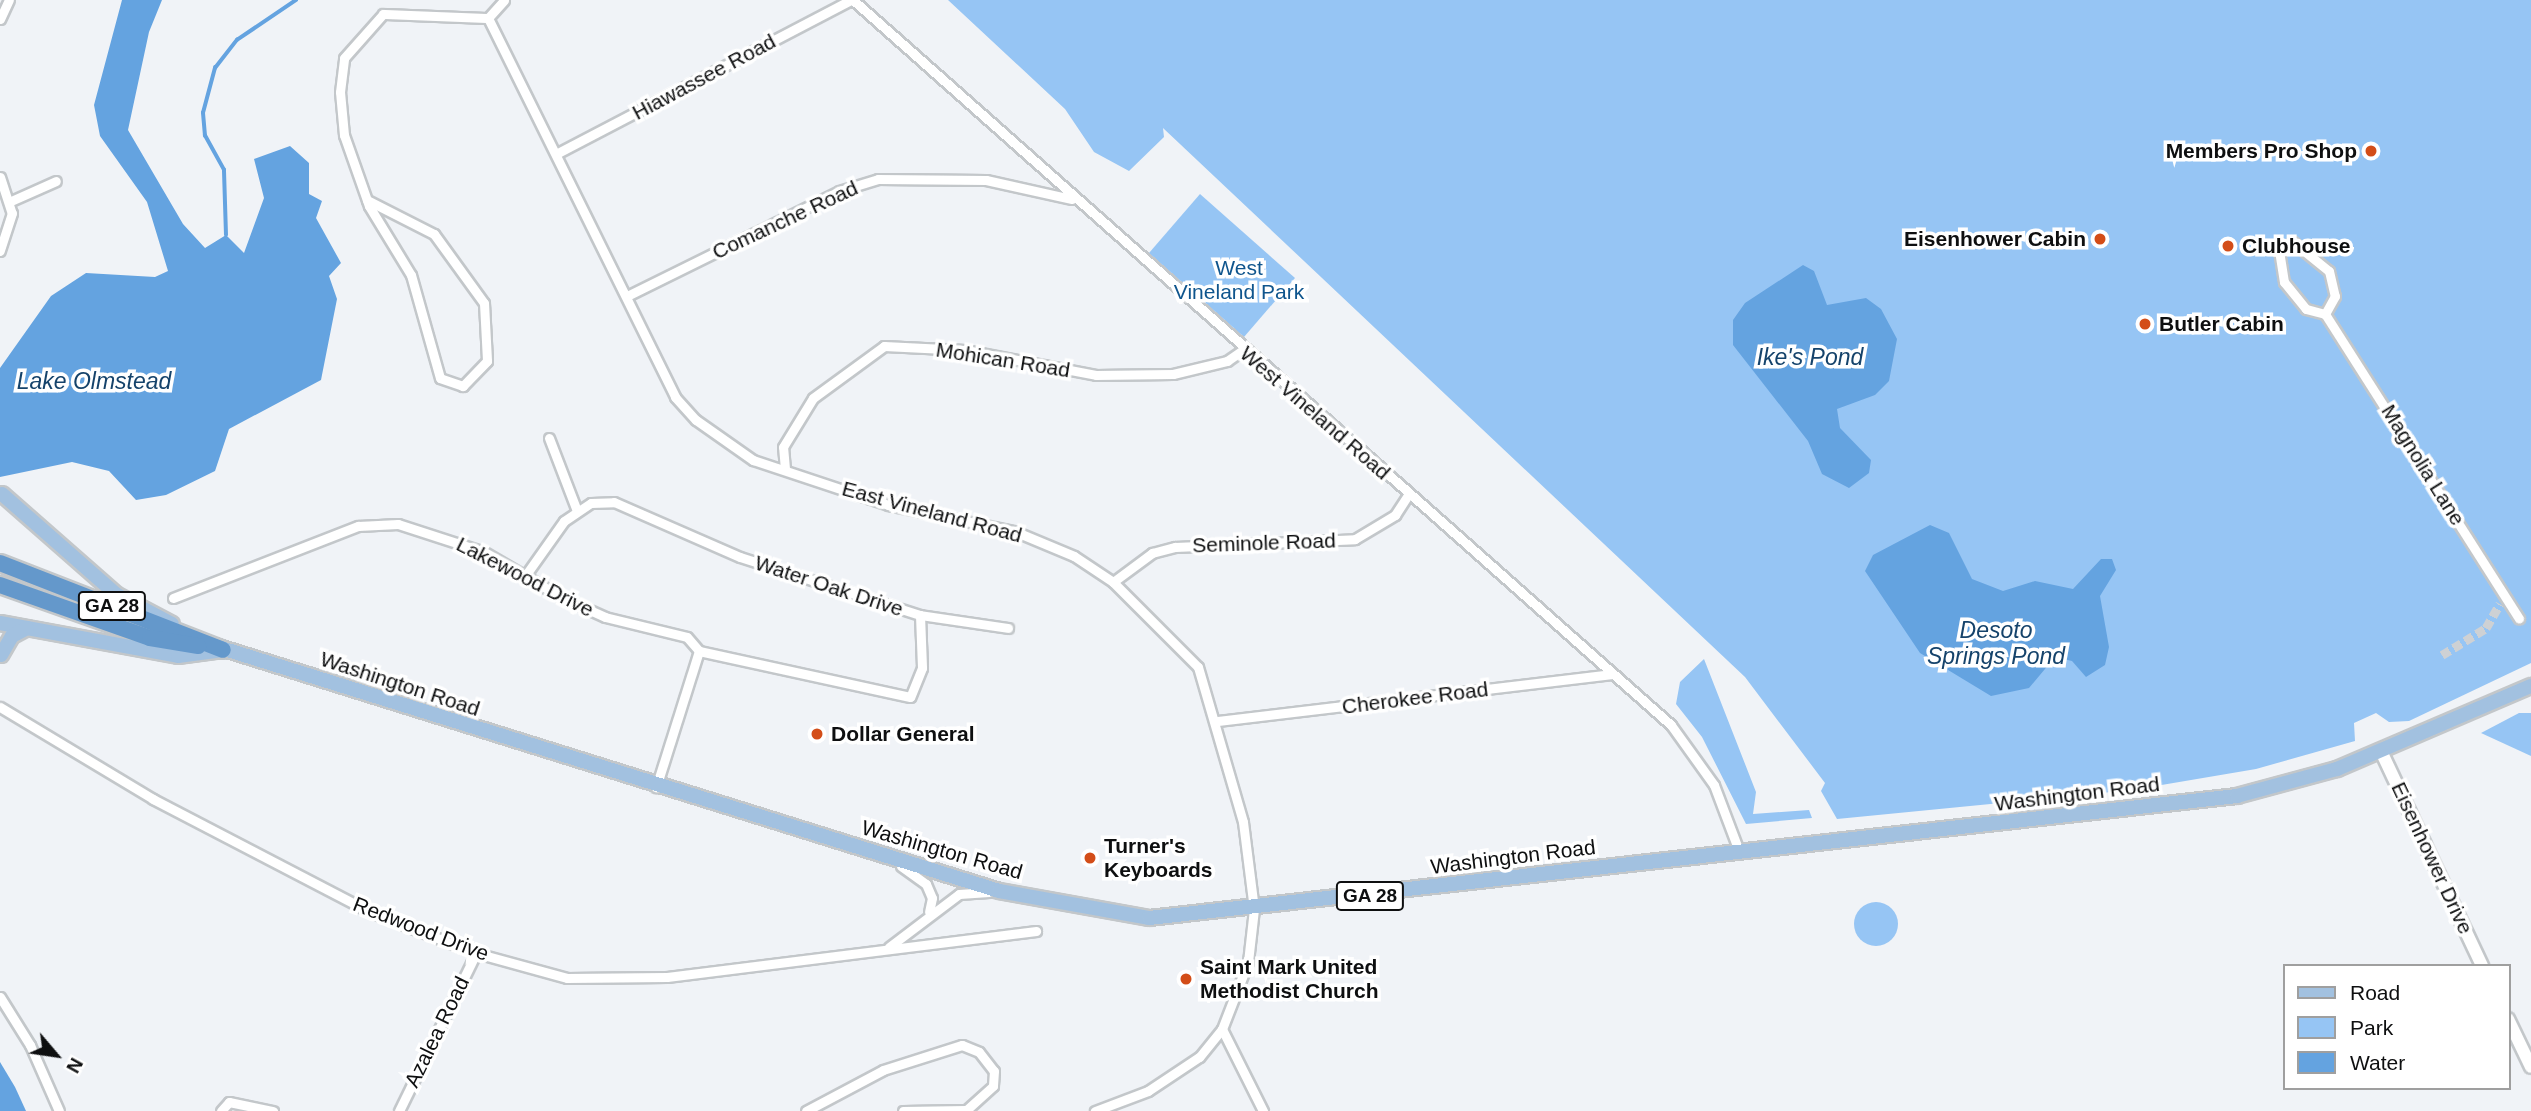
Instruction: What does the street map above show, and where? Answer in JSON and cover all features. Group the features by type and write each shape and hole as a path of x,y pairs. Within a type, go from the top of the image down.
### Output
{"highway":[{"name":"GA 28","path":"0,563 223,650"},
{"name":"GA 28","path":"0,585 150,638 223,650"}],"main road":[{"name":"Washington Road","path":"1,494 117,595 223,650 656,787 999,891 1149,918 1254,909 1740,851 2237,796 2381,751 2531,686"},
{"path":"0,623 178,656 223,650"},
{"path":"0,655 12,636 27,628"}],"street":[{"path":"0,19 9,0"},
{"path":"366,200 435,234 484,303 487,361 463,386 440,378 411,275 366,200 344,135 344,58 383,14 488,18 504,0"},
{"name":"Hiawassee Road","path":"556,154 852,0"},
{"name":"West Vineland Road","path":"852,0 1243,350 1612,674 1698,757 1740,851"},
{"name":"East Vineland Road","path":"488,18 675,397 724,443 785,469 888,505 1014,531 1074,556 1113,582 1198,667 1219,721 1254,909 1248,962 1222,1029"},
{"path":"0,177 11,201 11,231 0,251"},
{"name":"Comanche Road","path":"627,296 839,191 878,178 986,180 1075,199"},
{"path":"11,201 56,181"},
{"path":"2286,243 2301,244 2329,271 2335,296 2325,314 2306,309 2287,288 2279,256 2286,243"},
{"name":"Magnolia Lane","path":"2325,314 2519,618"},
{"name":"Mohican Road","path":"785,469 783,447 813,398 884,346 965,349 1096,375 1173,373 1227,361 1243,350"},
{"path":"526,576 577,511 549,438"},
{"name":"Seminole Road","path":"1113,582 1152,553 1175,547 1355,539 1395,515 1408,495"},
{"name":"Water Oak Drive","path":"577,511 614,502 740,557 920,615 922,668 910,697 699,651"},
{"name":"Lakewood Drive","path":"173,598 358,526 398,524 435,533 605,617 687,637 699,651"},
{"path":"920,615 1009,628"},
{"path":"656,787 699,651"},
{"name":"Cherokee Road","path":"1219,721 1612,674"},
{"name":"Redwood Drive","path":"0,707 250,851 368,911 476,953 567,978 667,977 1036,931"},
{"name":"Eisenhower Drive","path":"2381,751 2481,964"},
{"path":"882,855 926,884 929,912"},
{"path":"887,948 929,912 959,894 999,891"},
{"name":"Azalea Road","path":"399,1111 476,953"},
{"path":"0,997 30,1045 59,1111"},
{"path":"2510,1023 2531,1067"},
{"path":"1095,1111 1177,1074 1222,1029 1263,1111"},
{"path":"806,1111 883,1070 962,1045 979,1052 994,1071 993,1086 966,1110 903,1111"},
{"path":"221,1111 229,1102 273,1111"}],"green space":[{"path":"948,0 2531,0 2531,663 2409,721 2389,722 2376,713 2354,723 2355,741 2256,769 2132,790 1837,819 1821,791 1825,783 1745,677 1163,128 1164,137 1129,171 1094,152 1065,109"},
{"name":"West Vineland Park","path":"1200,194 1295,278 1244,337 1149,253"},
{"path":"1704,659 1756,792 1753,814 1809,810 1812,818 1746,824 1702,737 1676,704 1680,682"},
{"path":"2519,713 2531,713 2531,756 2481,733"},
{"path":"1876,902 1885,903 1892,908 1897,915 1897,933 1892,940 1885,945 1876,946 1867,945 1860,940 1855,933 1854,924 1855,915 1860,908 1867,903"}],"water":[{"name":"Lake Olmstead","path":"122,0 162,0 149,32 128,130 183,224 205,248 226,235 244,253 264,198 254,159 290,146 309,163 309,194 322,201 316,218 341,263 329,276 337,299 321,380 229,429 215,471 166,495 136,500 109,471 72,462 0,477 0,368 51,296 86,273 155,277 168,271 147,202 100,136 94,105"},
{"name":"Ike's Pond","path":"1803,265 1814,271 1827,305 1866,298 1881,309 1897,339 1889,381 1875,395 1837,409 1840,428 1871,460 1869,473 1849,488 1822,474 1808,441 1733,345 1733,320 1745,303"},
{"name":"Desoto Springs Pond","path":"1930,525 1949,533 1972,579 2003,591 2035,581 2073,589 2101,559 2112,559 2116,570 2100,596 2109,647 2105,665 2086,677 2072,661 2055,657 2029,688 1991,696 1920,653 1865,571 1873,555"},
{"path":"0,1062 15,1087 26,1111 0,1111"}],"waterway":[{"path":"226,235 224,170 205,136 203,113 215,68 237,40 296,0"}],"tunnel":[{"path":"2442,655 2486,628 2500,604"}],"place":[{"name":"Members Pro Shop","path":"2371,151"},
{"name":"Eisenhower Cabin","path":"2100,239"},
{"name":"Clubhouse","path":"2228,246"},
{"name":"Butler Cabin","path":"2145,324"},
{"name":"Dollar General","path":"817,734"},
{"name":"Turner's Keyboards","path":"1090,858"},
{"name":"Saint Mark United Methodist Church","path":"1186,979"}]}
